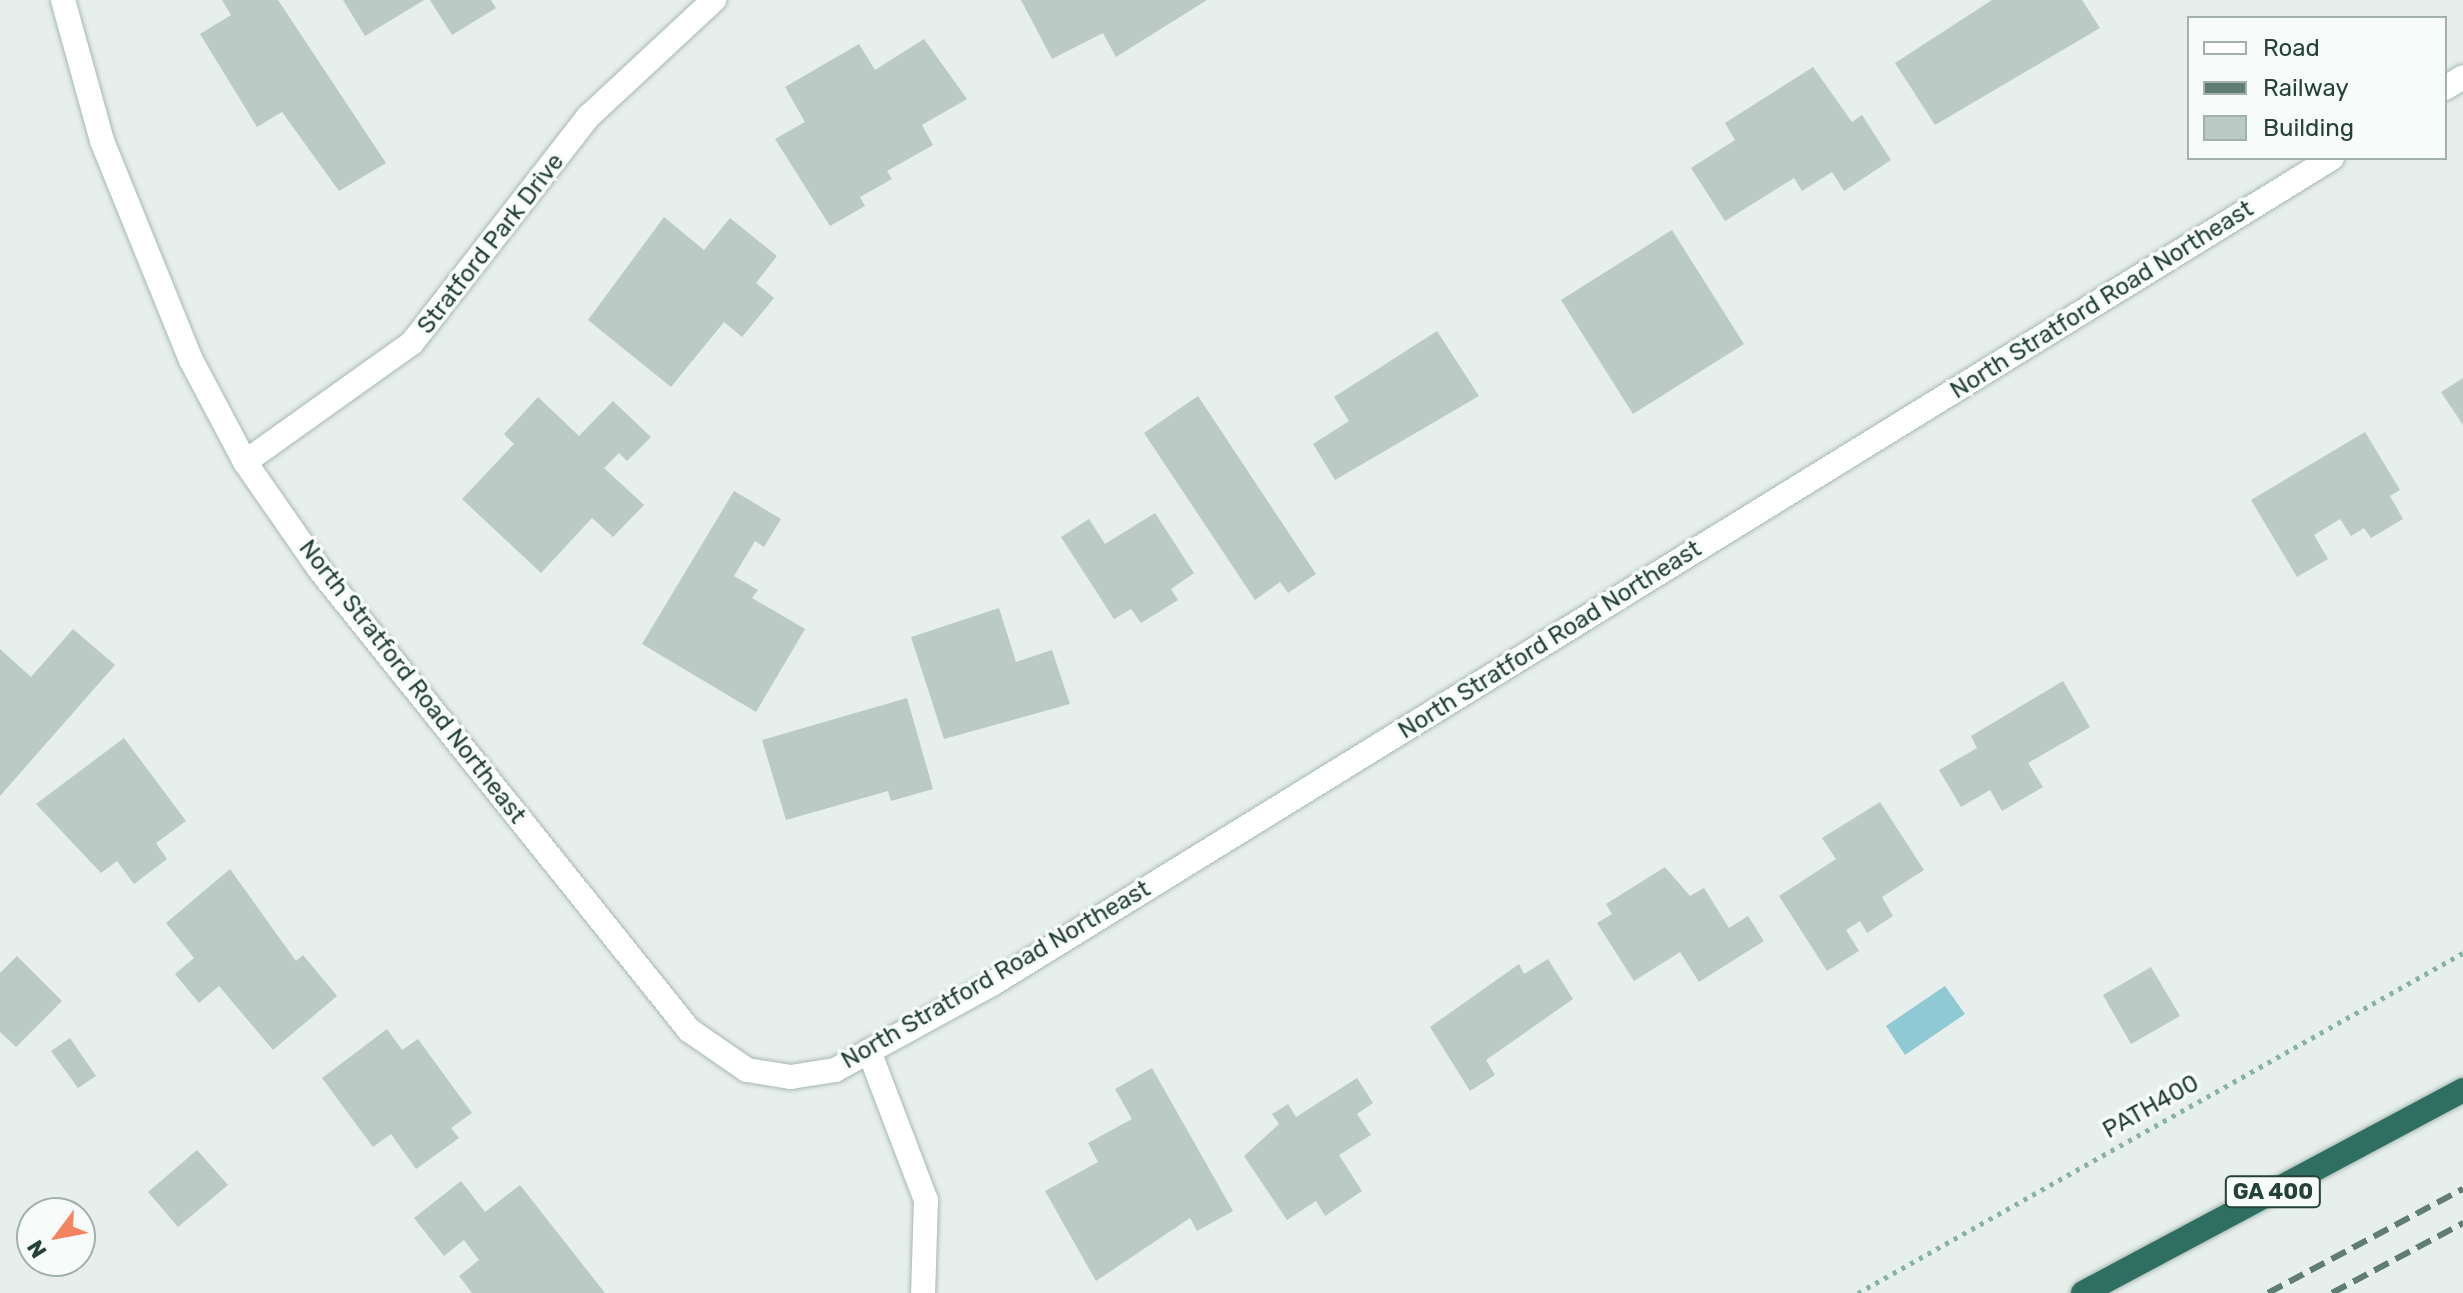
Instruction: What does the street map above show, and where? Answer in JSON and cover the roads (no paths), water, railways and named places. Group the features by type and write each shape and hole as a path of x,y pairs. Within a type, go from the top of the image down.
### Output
{"highway":[{"name":"GA 400","path":"2083,1293 2463,1090"}],"street":[{"name":"North Stratford Road Northeast","path":"63,0 102,141 191,360 245,462 320,570 689,1030 747,1070 791,1077 835,1070 992,984 2329,160"},
{"name":"Stratford Park Drive","path":"245,462 412,343 589,116 714,0"},
{"path":"869,1051 926,1200 923,1293"}],"water":[{"path":"1945,986 1965,1014 1905,1055 1886,1026"}],"railway":[{"path":"2268,1293 2463,1189"},
{"path":"2332,1293 2463,1223"}]}
